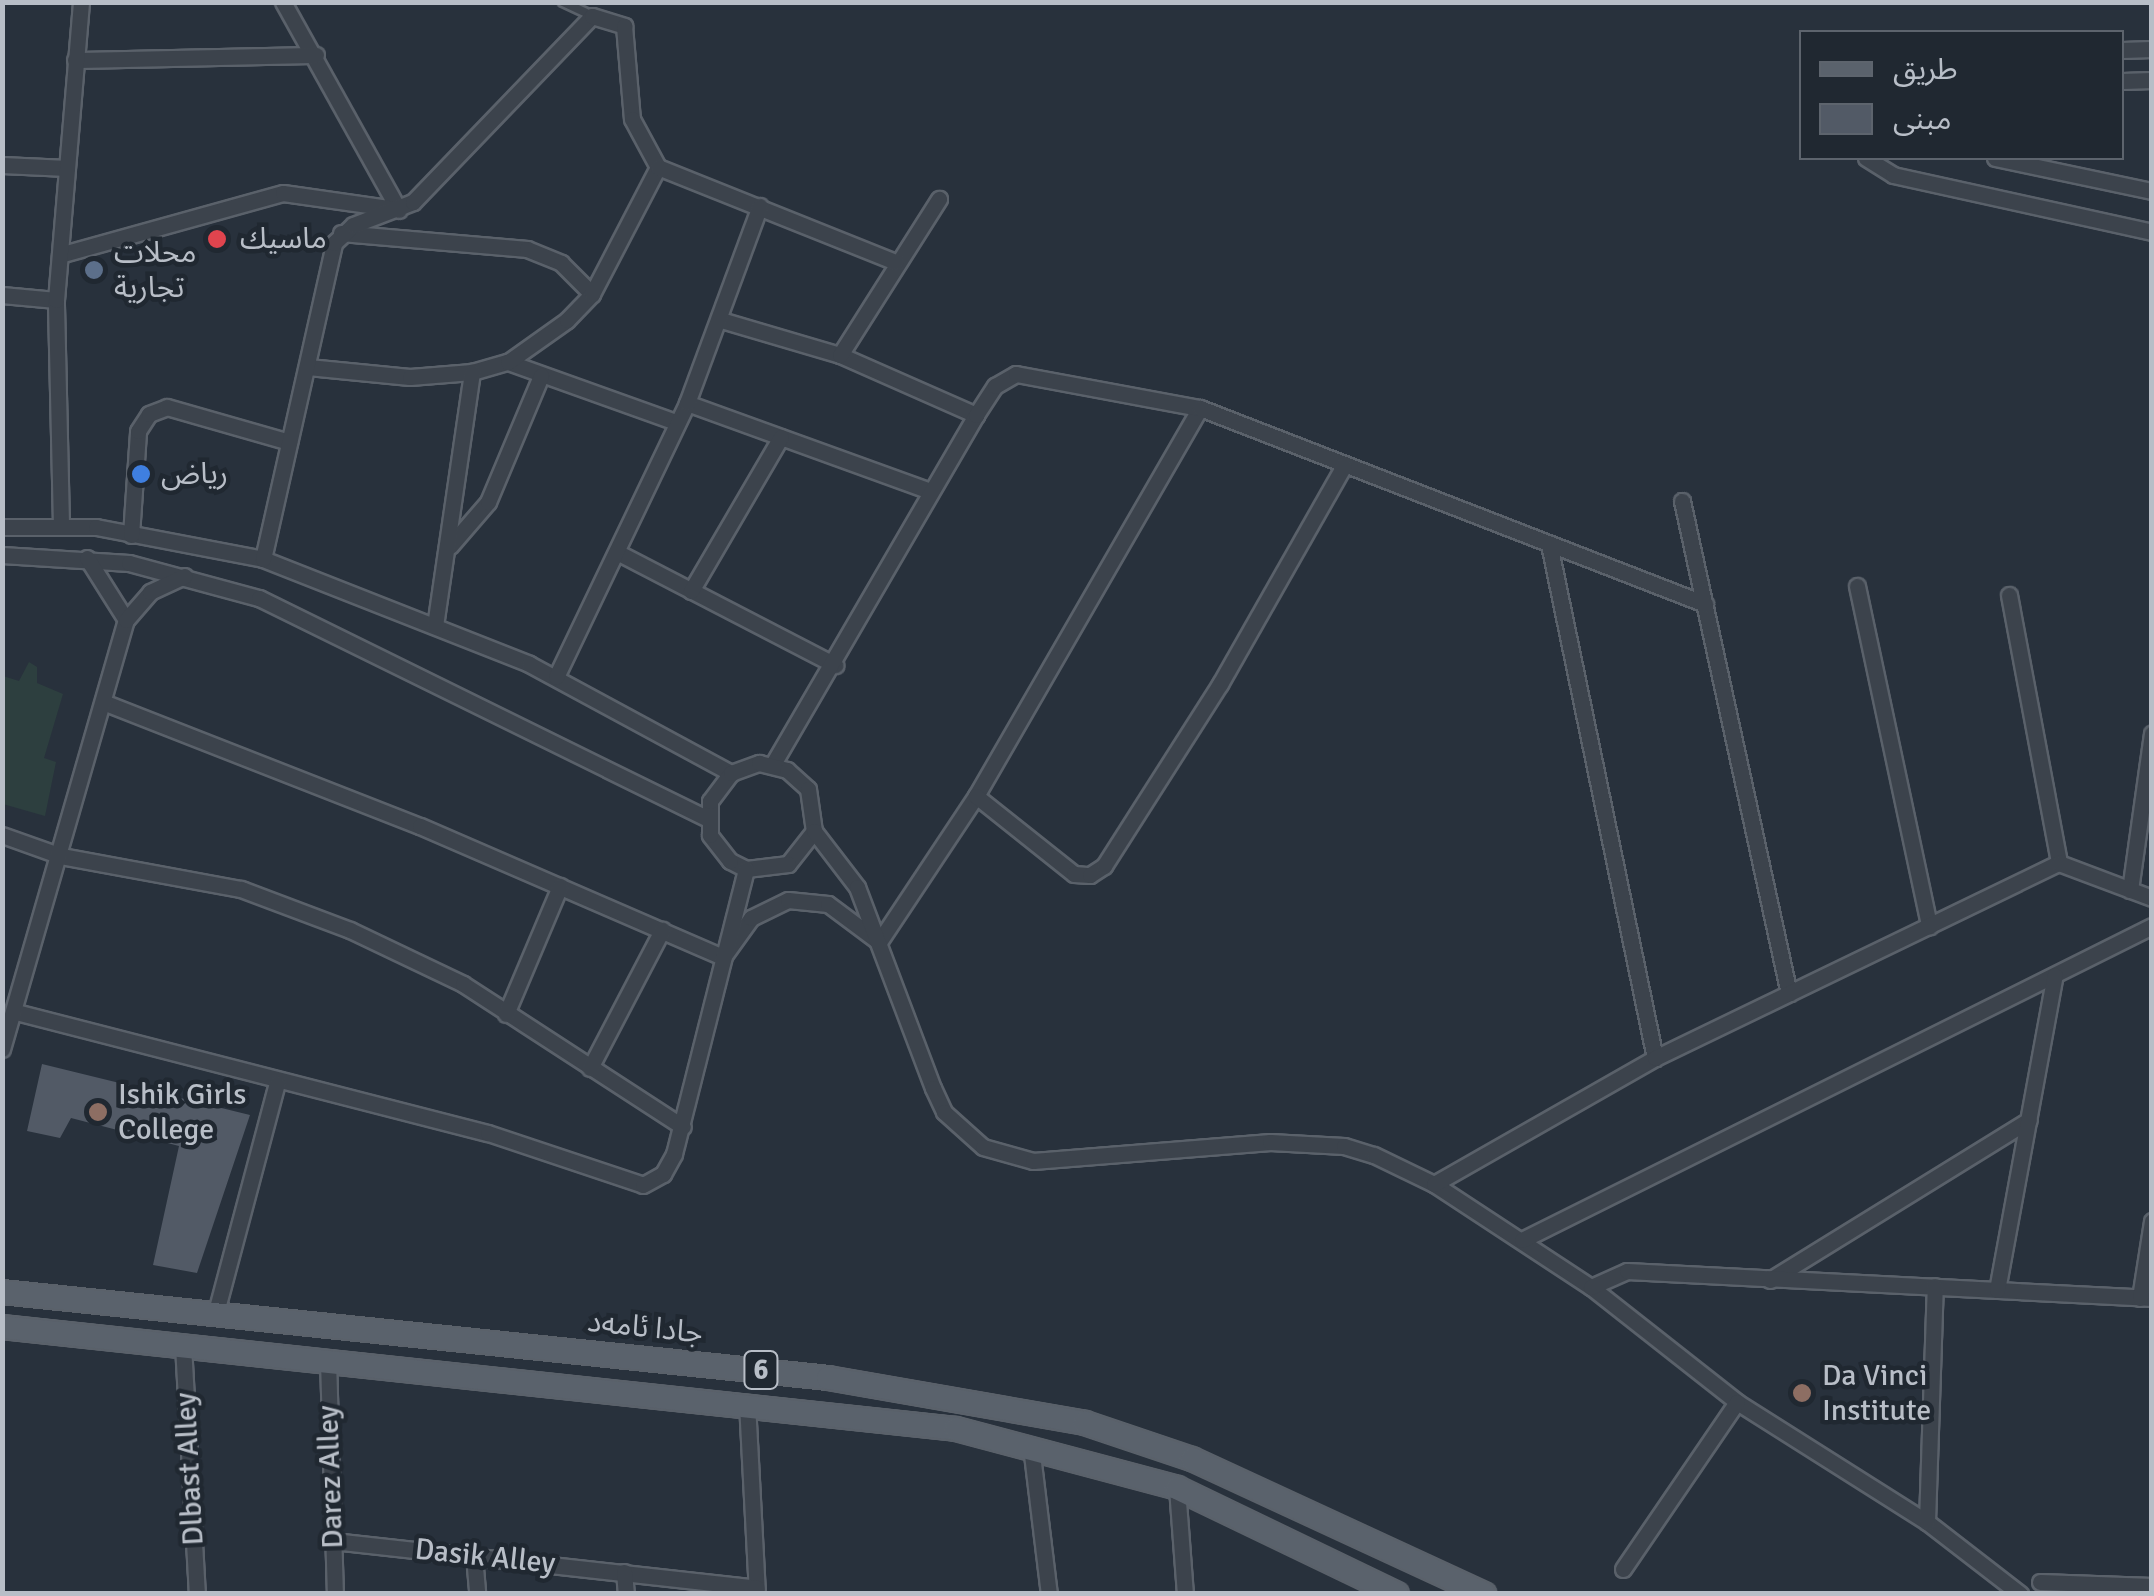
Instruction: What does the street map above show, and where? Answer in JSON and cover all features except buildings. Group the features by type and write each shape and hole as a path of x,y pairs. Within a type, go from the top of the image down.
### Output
{"main road":[{"name":"جادا ئامەد","path":"2,1292 878,1384 1099,1426 1192,1459 1484,1594"},
{"name":"6","path":"2,1327 747,1403 956,1429 1177,1488 1397,1594"},
{"path":"454,1374 458,1338"},
{"path":"516,1380 518,1345"}],"street":[{"path":"61,525 56,300 63,254 81,2"},
{"path":"283,2 316,55 398,210"},
{"path":"263,559 308,368 329,254 341,233 398,210 424,192 592,16 613,18 629,38 632,119 658,167 896,262"},
{"path":"2124,50 2152,48"},
{"path":"76,60 316,55"},
{"path":"2124,81 2152,80"},
{"path":"1869,160 1893,176 2152,232"},
{"path":"2005,160 2152,191"},
{"path":"2,166 68,168"},
{"path":"308,368 374,377 472,372 508,362 567,320 592,294 658,167"},
{"path":"63,254 283,193 321,194 398,210"},
{"path":"840,355 939,199"},
{"path":"556,677 687,403 721,320 760,206"},
{"path":"341,233 527,249 560,262 592,294"},
{"path":"2,295 56,300"},
{"path":"721,320 840,355 976,416"},
{"path":"508,362 676,422"},
{"path":"434,626 450,546 472,372"},
{"path":"814,832 788,864 746,869 718,850 707,818 714,790 730,773 774,764 836,665 930,491 976,416 995,386 1016,374 1200,408 1705,604"},
{"path":"450,546 488,502 541,376"},
{"path":"687,403 930,491"},
{"path":"879,942 976,796 1200,408"},
{"path":"132,534 138,431 148,414 178,409 289,442"},
{"path":"691,591 781,437"},
{"path":"976,796 1074,874 1090,874 1104,866 1220,684 1344,466"},
{"path":"1682,501 1789,994"},
{"path":"2,527 61,525 263,559 556,677 730,773"},
{"path":"1549,544 1656,1058"},
{"path":"617,552 836,665"},
{"path":"2,555 87,558 184,576 258,598 707,818"},
{"path":"87,558 126,620"},
{"path":"2,1049 16,1012 126,620 150,592 184,576"},
{"path":"1857,586 1929,926"},
{"path":"2009,594 2060,864"},
{"path":"104,702 560,886 723,957"},
{"path":"2130,890 2152,734"},
{"path":"774,764 808,789 814,832 858,887 938,1100 982,1148 1033,1161 1308,1142 1374,1155 1434,1184 1522,1240 1591,1287 1737,1402 1927,1522 2020,1594"},
{"path":"2,835 61,856 184,874 296,908 462,984 682,1127"},
{"path":"1434,1184 1656,1058 2060,864 2152,898"},
{"path":"16,1012 278,1083 502,1136 632,1185 663,1174 682,1127 746,869"},
{"path":"506,1014 560,886"},
{"path":"723,957 751,918 788,900 828,904 879,942"},
{"path":"1522,1240 2152,926"},
{"path":"590,1068 662,930"},
{"path":"1997,1290 2055,975"},
{"path":"216,1312 278,1083"},
{"path":"1770,1280 2029,1120"},
{"path":"1591,1287 1628,1271 2146,1298 2152,1221"},
{"path":"1927,1522 1935,1286"},
{"name":"Dlbast Alley","path":"183,1344 196,1594"},
{"name":"Darez Alley","path":"328,1360 336,1594"},
{"path":"1623,1569 1737,1402"},
{"path":"747,1403 757,1590"},
{"path":"1031,1446 1049,1593 1041,1594"},
{"path":"1177,1488 1185,1594"},
{"name":"Dasik Alley","path":"333,1540 757,1590"},
{"path":"474,1556 477,1594"},
{"path":"624,1572 626,1594"},
{"path":"2040,1582 2152,1586"}],"lane":[{"path":"563,2 592,16"}],"shaded area":[{"path":"29,662 37,667 37,683 63,694 44,758 56,762 45,816 3,804 3,676 19,681"}],"place":[{"name":"ماسيك","path":"217,239"},
{"name":"محلات تجارية","path":"94,270"},
{"name":"رياض","path":"141,474"},
{"name":"Ishik Girls College","path":"98,1112"},
{"name":"Da Vinci Institute","path":"1802,1393"}]}
